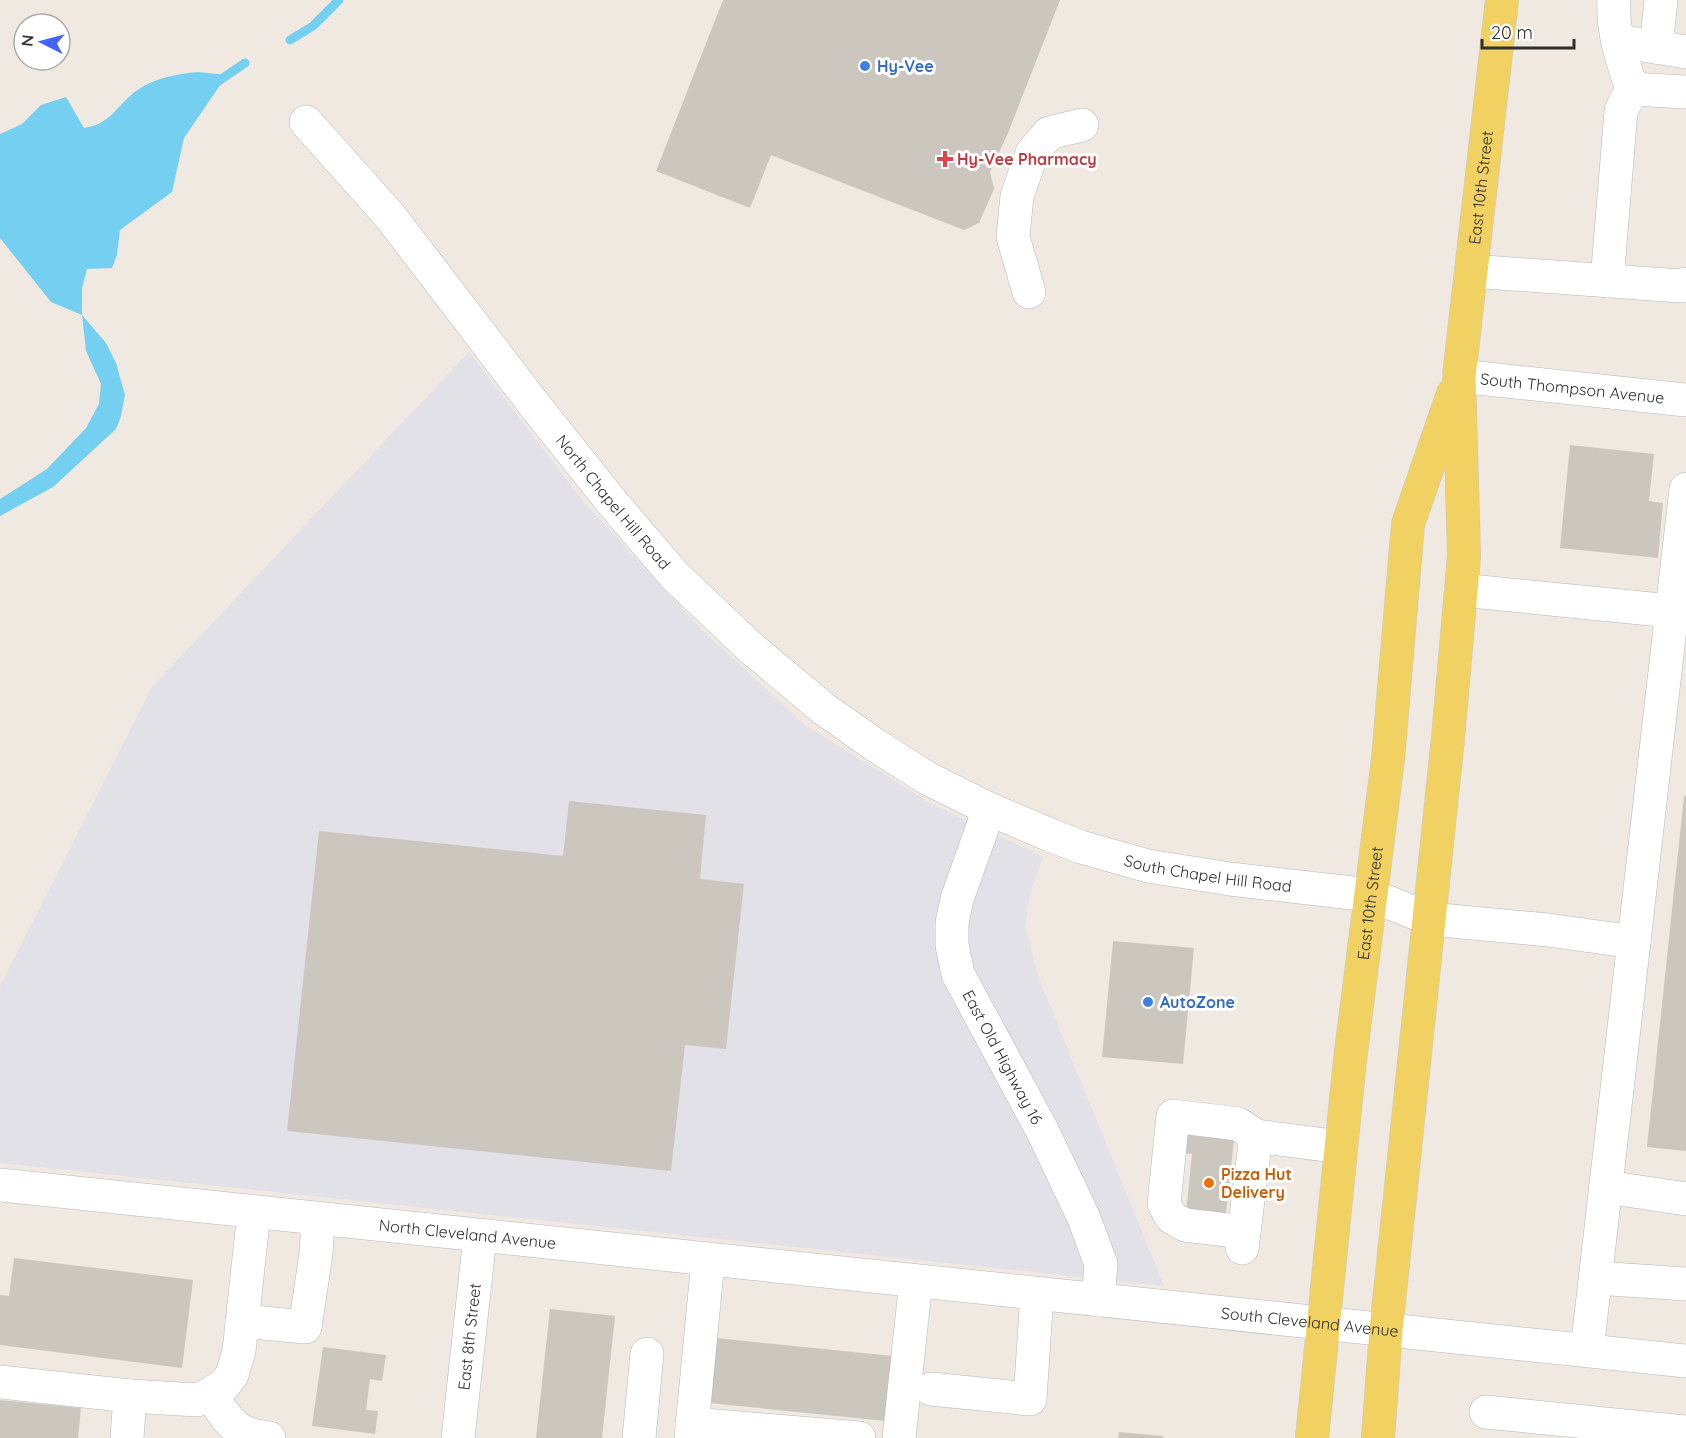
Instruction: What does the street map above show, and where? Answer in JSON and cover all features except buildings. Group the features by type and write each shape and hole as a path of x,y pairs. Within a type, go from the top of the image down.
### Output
{"main road":[{"name":"East 10th Street","path":"1378,1438 1386,1330 1430,920 1464,555 1459,375 1502,0"},
{"name":"East 10th Street","path":"1312,1438 1341,1147 1388,759 1408,525 1459,375"}],"street":[{"path":"1607,281 1621,111 1632,89 1621,58 1613,14 1614,0"},
{"path":"1618,41 1671,49 1661,0"},
{"path":"1632,89 1686,92"},
{"name":"North Chapel Hill Road","path":"306,122 390,216 536,407 675,576 751,648 824,709 927,778 989,809"},
{"path":"1029,292 1013,237 1017,196 1032,153 1049,133 1082,125"},
{"path":"1471,271 1680,286 1686,284"},
{"name":"South Thompson Avenue","path":"1459,375 1686,400"},
{"path":"1587,1350 1686,489"},
{"path":"1461,590 1671,611"},
{"name":"South Chapel Hill Road","path":"989,809 1081,847 1148,866 1230,879 1370,895 1430,920 1548,930 1634,942"},
{"name":"East Old Highway 16","path":"989,809 957,899 952,923 952,945 958,974 1042,1130 1083,1216 1101,1264 1098,1300"},
{"path":"1256,1136 1243,1240 1185,1225 1171,1217 1164,1204 1173,1116 1238,1124 1256,1136 1341,1147"},
{"name":"North Cleveland Avenue","path":"0,1185 925,1282"},
{"path":"1606,1187 1686,1199"},
{"path":"0,1382 130,1396 197,1400 224,1385 232,1376 239,1351 254,1212"},
{"path":"242,1321 304,1327 316,1254 318,1219"},
{"name":"East 8th Street","path":"458,1438 480,1236"},
{"path":"708,1260 691,1431 859,1438"},
{"path":"1596,1278 1686,1284"},
{"path":"899,1438 925,1282"},
{"name":"South Cleveland Avenue","path":"925,1282 1686,1361"},
{"path":"931,1389 1030,1399 1037,1294"},
{"path":"639,1438 647,1354"},
{"path":"210,1394 234,1427 245,1433 269,1438"},
{"path":"127,1438 130,1396"},
{"path":"1486,1412 1686,1432"}],"shaded area":[{"path":"469,352 582,500 703,631 805,725 930,803 1043,857 1030,894 1025,927 1040,981 1164,1286 0,1163 0,986 152,687"}],"water":[{"path":"198,72 227,75 184,138 172,192 120,230 117,255 112,268 87,269 82,288 82,315 51,302 0,238 0,134 22,124 41,105 66,97 84,128 101,123 136,91 158,80 173,75"},
{"path":"82,315 106,343 116,363 125,395 116,429 53,487 0,516 0,499 47,469 86,428 99,404 101,384 86,351"}],"waterway":[{"path":"290,40 313,26 339,0"},
{"path":"217,82 245,63"}],"place":[{"name":"Hy-Vee","path":"865,66"},
{"name":"Hy-Vee Pharmacy","path":"945,159"},
{"name":"AutoZone","path":"1148,1002"},
{"name":"Pizza Hut Delivery","path":"1209,1183"}]}
